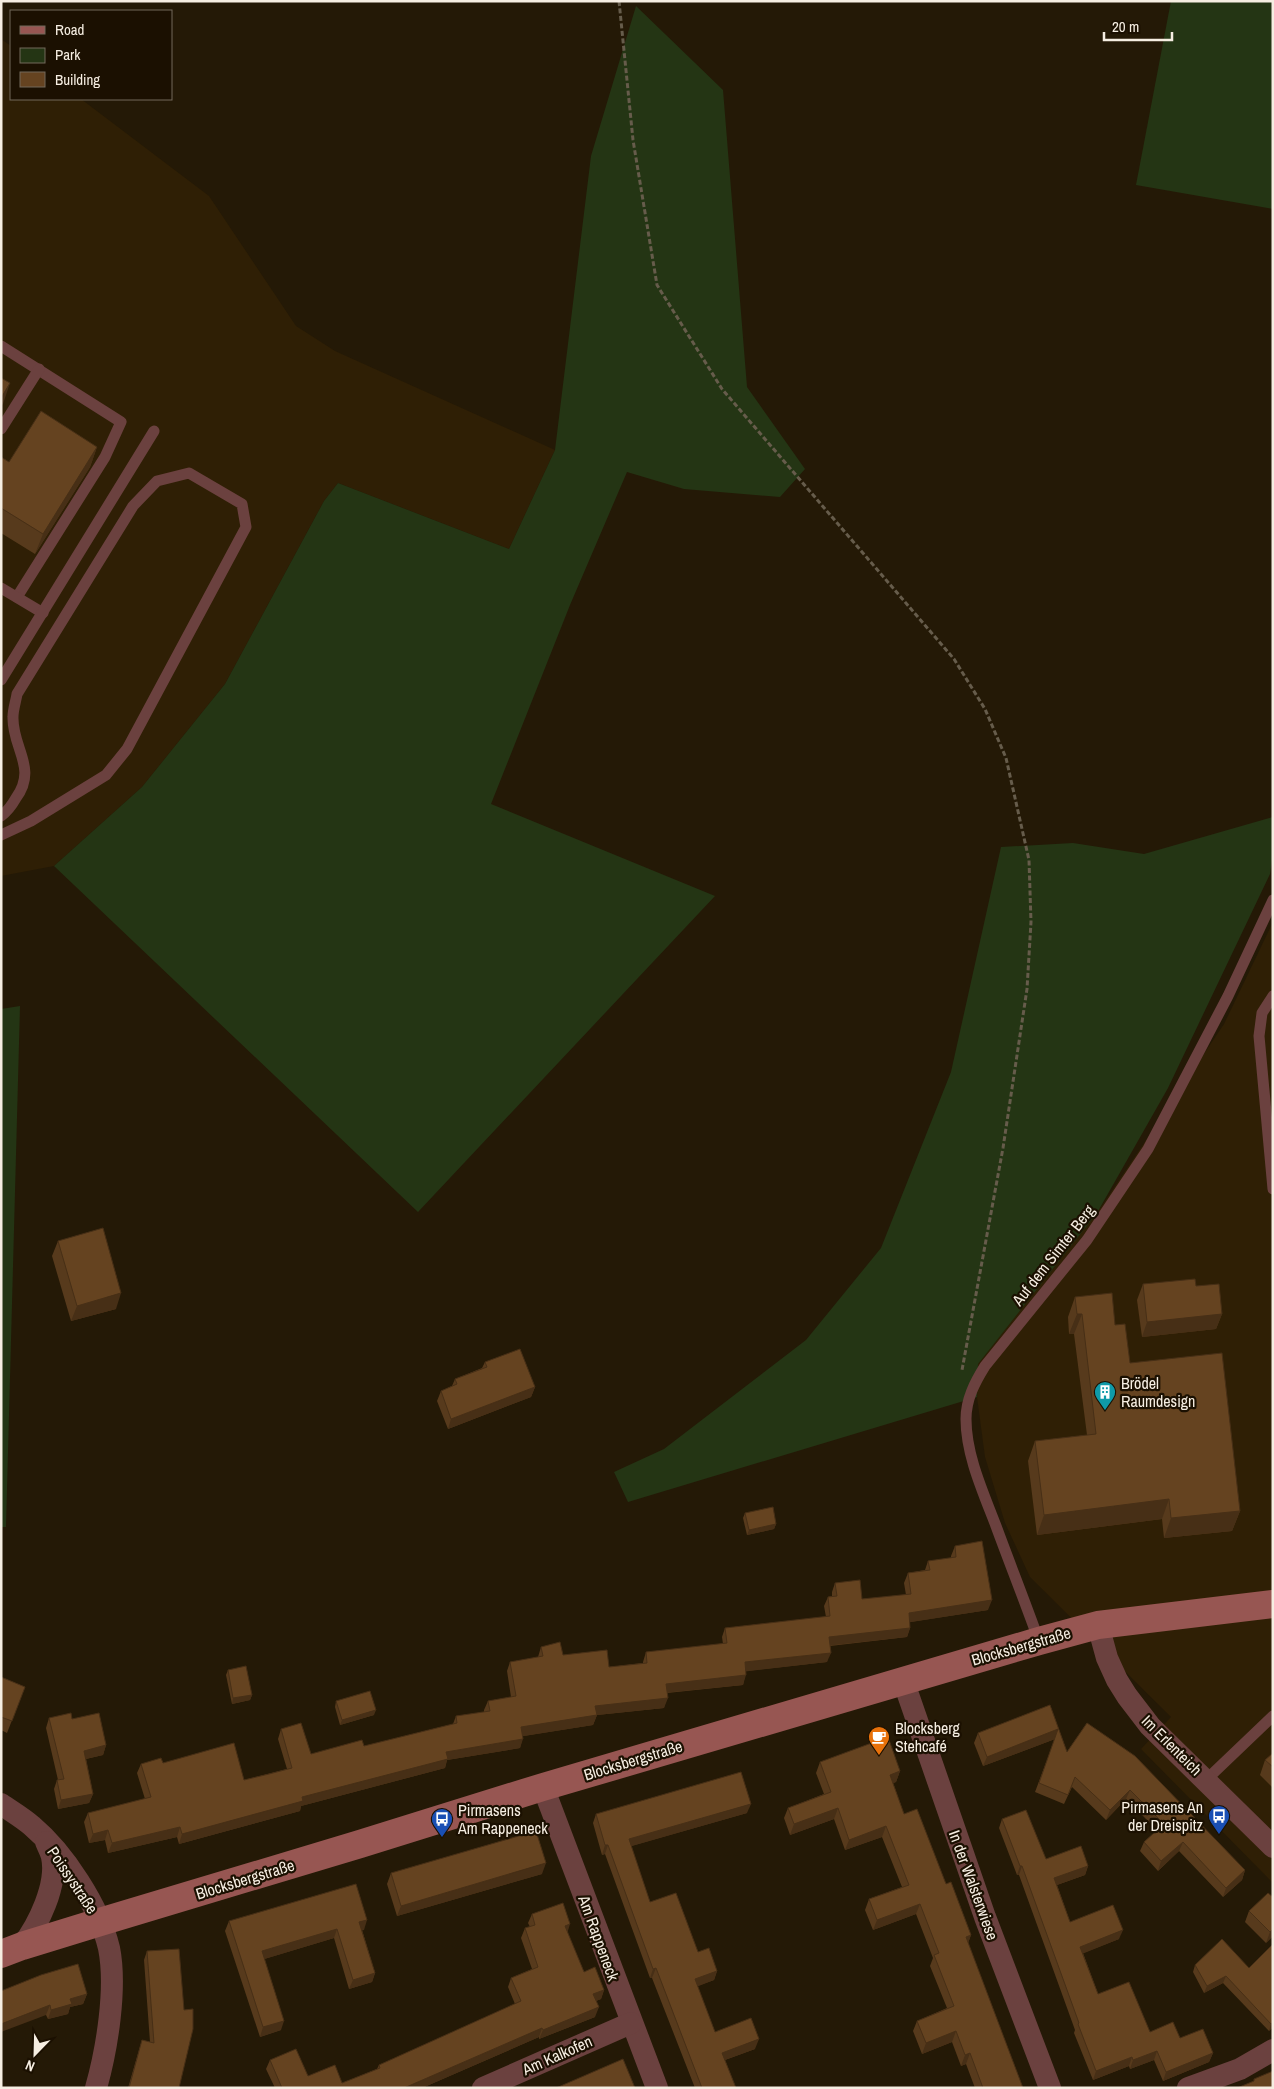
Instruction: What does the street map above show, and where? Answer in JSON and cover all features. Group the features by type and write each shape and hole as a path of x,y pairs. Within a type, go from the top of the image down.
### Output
{"main road":[{"name":"Blocksbergstraße","path":"11,1950 543,1787 1039,1641 1098,1625 1273,1604"}],"street":[{"name":"Im Erlenteich","path":"1098,1625 1107,1658 1127,1696 1150,1726 1273,1847"},
{"name":"In der Walsterwiese","path":"903,1680 985,1917 1050,2088"},
{"name":"Am Rappeneck","path":"543,1787 657,2088"},
{"name":"Poissystraße","path":"1,1804 32,1826 60,1855 82,1888 100,1922 109,1948 111,1980 108,2032 96,2088"},
{"name":"Poissystraße","path":"11,1950 34,1931 44,1907 51,1881 52,1858 45,1839"},
{"name":"Am Kalkofen","path":"483,2088 631,2022"},
{"path":"1188,2088 1240,2069 1273,2050"}],"lane":[{"path":"1,346 121,422 105,457 17,597"},
{"path":"1,429 39,369"},
{"path":"1,680 154,431"},
{"path":"1,816 8,810 21,792 26,776 15,735 13,717 17,694 133,506 157,481 190,473 242,504 246,527 127,749 106,775 31,821 1,835"},
{"path":"1,588 43,612"},
{"name":"Auf dem Simter Berg","path":"1039,1641 981,1486 973,1459 968,1441 966,1417 969,1398 974,1384 986,1366 1087,1240 1148,1149 1207,1038 1272,904"},
{"path":"1273,996 1262,1013 1259,1036 1273,1189"},
{"path":"1206,1780 1273,1716"}],"path":[{"path":"619,1 634,140 657,285 722,389 954,659 985,709 1006,758 1029,860 1031,922 1027,989 1003,1148 962,1372"}],"shaded area":[{"path":"1,39 10,45 10,100 82,100 209,196 296,326 335,351 555,450 509,549 338,483 324,501 225,684 142,787 54,866 1,876"},
{"path":"1273,922 1273,1883 1141,1749 1171,1717 1030,1577 1005,1523 985,1457 977,1397 978,1364 1097,1213 1224,1024"}],"green space":[{"path":"1171,1 1273,1 1273,209 1136,185"},
{"path":"636,6 723,90 747,387 805,469 780,497 684,489 627,472 570,605 491,804 715,896 418,1212 54,866 142,787 225,684 324,501 338,483 509,549 555,450 591,156"},
{"path":"1273,817 1273,854 1270,874 1168,1088 1097,1213 978,1364 977,1397 628,1502 614,1472 664,1449 806,1340 881,1248 951,1072 1001,847 1073,843 1144,854"},
{"path":"20,1006 6,1527 1,1527 1,1009"}],"building":[{"path":"1,378 10,383 1,398"},
{"path":"41,411 97,447 43,534 1,508 1,457 9,462"},
{"path":"103,1228 121,1293 77,1306 58,1241"},
{"path":"1195,1279 1196,1286 1219,1284 1222,1314 1147,1322 1143,1284"},
{"path":"1112,1293 1115,1325 1125,1324 1130,1363 1222,1353 1240,1511 1171,1518 1169,1499 1044,1515 1035,1441 1096,1434 1082,1314 1077,1314 1075,1297"},
{"path":"520,1349 535,1387 451,1419 441,1391 457,1384 455,1379 487,1367 485,1362"},
{"path":"773,1507 776,1524 749,1530 745,1513"},
{"path":"982,1541 992,1600 909,1613 910,1628 829,1637 831,1653 745,1662 746,1675 666,1684 668,1698 595,1706 597,1715 521,1727 523,1739 446,1752 448,1759 302,1797 303,1801 182,1834 180,1827 112,1843 108,1830 93,1834 88,1813 151,1797 141,1764 161,1758 163,1763 234,1743 244,1780 292,1768 281,1729 301,1723 311,1754 362,1740 364,1746 457,1723 456,1716 490,1711 488,1701 516,1696 510,1662 543,1656 541,1647 560,1642 563,1655 607,1650 609,1667 647,1663 646,1652 727,1643 725,1628 830,1616 828,1597 837,1596 835,1583 860,1580 862,1599 911,1594 908,1573 930,1570 928,1561 956,1557 955,1546"},
{"path":"246,1666 252,1695 233,1698 228,1670"},
{"path":"1,1677 25,1687 12,1721 1,1717"},
{"path":"370,1691 376,1710 342,1720 336,1701"},
{"path":"1050,1705 1067,1752 1087,1723 1135,1756 1245,1870 1226,1888 1183,1842 1161,1861 1144,1842 1164,1824 1130,1790 1110,1810 1075,1777 1068,1795 1039,1783 1058,1729 987,1757 978,1733"},
{"path":"71,1713 72,1719 99,1713 106,1745 84,1751 93,1794 61,1800 57,1780 64,1779 49,1718"},
{"path":"888,1737 900,1771 890,1775 904,1814 917,1809 946,1884 951,1882 971,1935 966,1937 1023,2088 983,2088 970,2053 965,2055 956,2031 926,2043 917,2021 954,2006 934,1955 939,1953 920,1904 877,1920 869,1899 909,1885 886,1826 849,1840 838,1808 794,1824 788,1808 831,1792 820,1762"},
{"path":"1273,1753 1273,1767 1265,1760"},
{"path":"741,1772 751,1804 629,1839 650,1902 676,1893 698,1952 709,1948 717,1971 695,1979 715,2032 751,2018 759,2039 722,2053 736,2088 702,2088 656,1968 653,1969 608,1845 605,1845 596,1814"},
{"path":"1026,1810 1046,1859 1081,1846 1088,1866 1054,1878 1070,1922 1113,1905 1123,1930 1080,1947 1098,1994 1129,1982 1150,2032 1173,2022 1180,2038 1203,2029 1213,2053 1166,2072 1157,2051 1133,2060 1132,2057 1096,2071 1022,1866 1020,1866 1002,1819"},
{"path":"536,1831 546,1863 401,1906 391,1873"},
{"path":"356,1884 367,1920 359,1922 375,1973 353,1980 337,1929 262,1951 284,2021 263,2027 229,1921"},
{"path":"1268,1893 1273,1897 1273,1929 1270,1932 1249,1911"},
{"path":"563,1903 570,1924 565,1926 584,1972 595,1967 604,1990 593,1994 599,2007 543,2030 542,2028 404,2088 282,2088 270,2060 296,2049 308,2076 335,2065 342,2083 380,2068 379,2065 521,2001 511,1978 538,1967 525,1928 535,1925 532,1914"},
{"path":"1222,1939 1249,1968 1273,1944 1273,2023 1271,2024 1226,1976 1207,1986 1195,1965"},
{"path":"179,1949 184,2010 193,2009 193,2029 179,2088 129,2088 142,2040 154,2043 147,1951"},
{"path":"78,1964 87,1994 70,1999 72,2004 51,2010 50,2005 1,2024 1,1991 41,1975"},
{"path":"623,2059 635,2088 556,2088"},
{"path":"1273,2071 1273,2088 1237,2088 1254,2081 1254,2079"}],"place":[{"name":"Brödel Raumdesign","path":"1105,1411"},
{"name":"Blocksberg Stehcafé","path":"879,1756"},
{"name":"Pirmasens An der Dreispitz","path":"1219,1835"},
{"name":"Pirmasens Am Rappeneck","path":"442,1838"}]}
